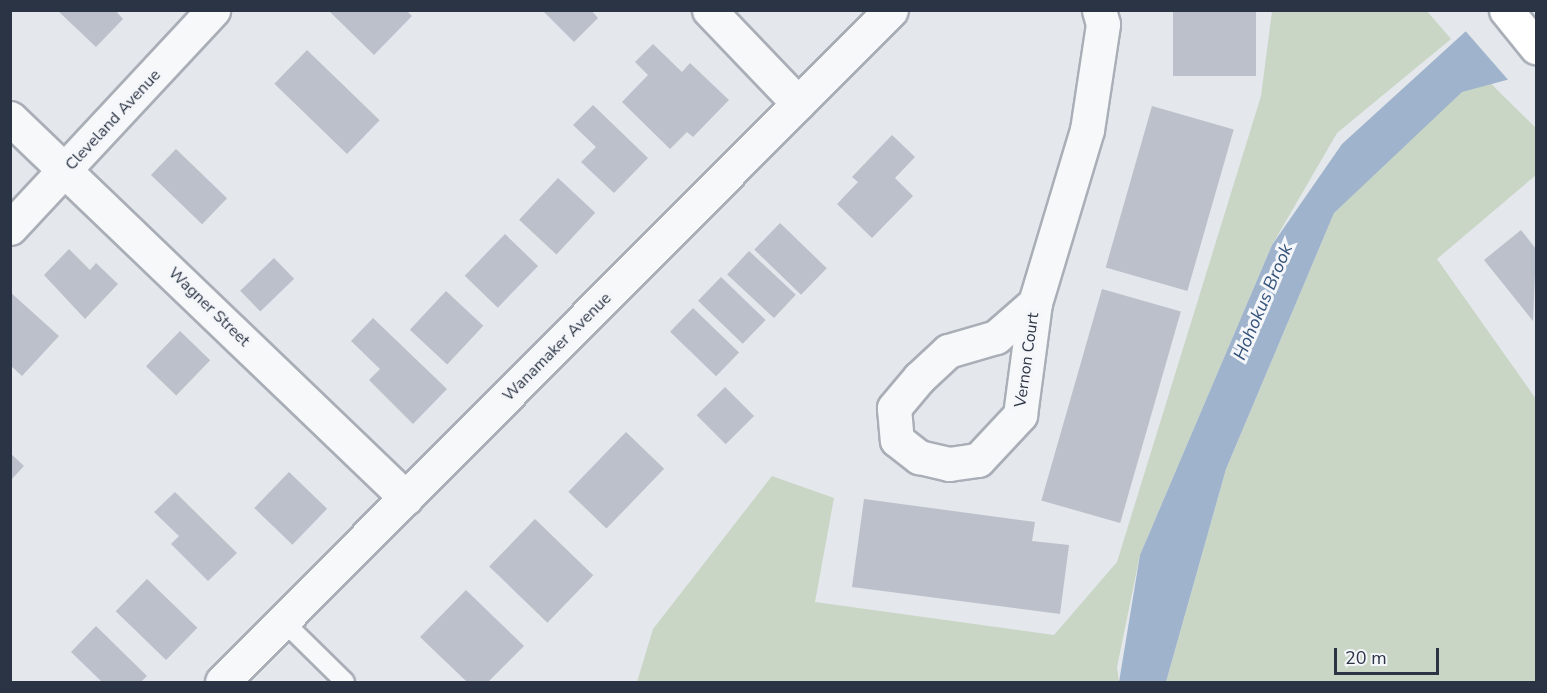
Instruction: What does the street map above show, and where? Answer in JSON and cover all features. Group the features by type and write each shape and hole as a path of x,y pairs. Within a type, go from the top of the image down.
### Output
{"main road":[{"path":"1506,10 1536,47"}],"street":[{"name":"Cleveland Avenue","path":"10,228 66,171 213,10"},
{"path":"709,10 798,103"},
{"name":"Wanamaker Avenue","path":"222,682 891,10"},
{"name":"Vernon Court","path":"1035,303 996,337 948,351 919,378 894,408 897,440 920,457 949,464 978,460 1003,439 1020,415 1035,303 1087,130 1103,24 1099,10"},
{"name":"Wagner Street","path":"10,118 406,498"}],"lane":[{"path":"283,621 345,682"}],"green space":[{"path":"1272,11 1427,11 1451,39 1337,133 1272,245 1140,555 1117,667 1119,682 637,682 653,629 772,476 834,498 815,602 1054,635 1117,562 1261,96"},
{"path":"1472,65 1536,128 1536,175 1437,259 1536,399 1536,682 1166,682 1226,469 1334,213"}],"water":[{"name":"Hohokus Brook","path":"1488,11 1536,11 1536,72 1462,92 1334,213 1226,469 1166,682 1119,682 1140,555 1272,245 1342,144"}],"pier":[{"path":"1483,10 1536,11 1536,75 1510,82 1462,27"}],"building":[{"path":"57,10 115,10 123,19 96,47"},
{"path":"328,10 406,10 412,16 374,55"},
{"path":"542,10 591,10 598,18 574,42"},
{"path":"1173,10 1256,10 1256,76 1173,76"},
{"path":"653,44 682,72 690,63 729,100 693,137 687,132 670,149 622,102 648,75 635,62"},
{"path":"307,50 380,120 347,154 274,84"},
{"path":"593,105 648,158 614,193 581,162 596,147 573,125"},
{"path":"1152,106 1234,129 1187,291 1106,267"},
{"path":"892,135 915,157 895,178 913,196 872,238 837,204 858,182 852,177"},
{"path":"176,149 227,198 202,224 151,175"},
{"path":"558,178 595,213 556,254 519,220"},
{"path":"780,223 827,268 801,295 754,250"},
{"path":"1521,230 1536,249 1533,321 1484,260"},
{"path":"505,234 538,266 498,308 465,276"},
{"path":"69,249 90,270 96,263 118,284 85,319 44,275"},
{"path":"749,251 796,295 774,318 727,274"},
{"path":"274,258 294,279 260,312 240,291"},
{"path":"721,277 766,320 743,344 698,301"},
{"path":"1102,289 1181,312 1120,523 1041,500"},
{"path":"446,291 483,326 447,365 410,330"},
{"path":"10,292 59,336 22,376 10,365"},
{"path":"693,308 739,352 716,376 670,332"},
{"path":"373,318 447,389 413,424 369,380 380,369 351,341"},
{"path":"180,331 210,360 176,395 146,366"},
{"path":"725,387 754,416 726,444 697,415"},
{"path":"626,432 664,469 606,529 568,492"},
{"path":"10,453 24,466 10,481"},
{"path":"289,472 327,509 292,545 254,508"},
{"path":"175,492 237,553 208,581 171,544 179,536 154,512"},
{"path":"864,499 1035,522 1032,541 1069,545 1060,614 852,587"},
{"path":"535,519 593,575 547,623 489,566"},
{"path":"147,579 197,628 166,660 116,611"},
{"path":"466,590 524,646 488,682 467,682 420,637"},
{"path":"96,626 147,676 141,682 102,682 71,652"}]}
